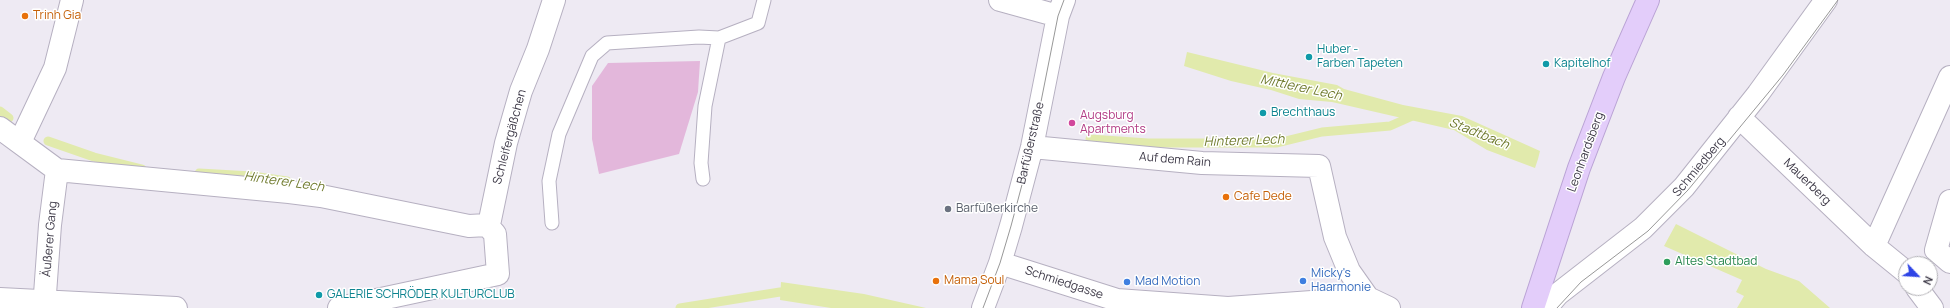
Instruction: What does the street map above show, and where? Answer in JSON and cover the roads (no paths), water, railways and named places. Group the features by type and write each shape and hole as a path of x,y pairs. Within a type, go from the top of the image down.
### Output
{"street":[{"path":"20,142 55,68 72,0"},
{"name":"Schleifergäßchen","path":"487,225 490,220 506,143 521,91 538,49 554,0"},
{"path":"1000,0 1061,8"},
{"name":"Leonhardsberg","path":"1533,308 1579,168 1614,77 1648,0"},
{"name":"Schmiedberg","path":"1546,308 1558,294 1621,246 1664,208 1684,187 1776,70 1826,0"},
{"name":"Barfüßerstraße","path":"983,308 1000,263 1032,147 1061,8"},
{"path":"1874,246 1950,77"},
{"name":"Mauerberg","path":"1739,118 1874,246 1898,266"},
{"path":"0,128 57,170 321,196 470,226 487,225 495,234 498,274 339,308"},
{"name":"Auf dem Rain","path":"1032,147 1202,163 1319,166"},
{"name":"Schmiedgasse","path":"1319,166 1335,237 1348,271 1368,298 1389,308"},
{"name":"Äußerer Gang","path":"44,305 50,224 57,170"},
{"path":"1950,201 1936,250 1950,262"},
{"name":"Schmiedgasse","path":"1000,263 1117,300 1228,308 1368,298"},
{"path":"1924,296 1932,308"},
{"path":"0,299 44,305 176,308"}],"lane":[{"path":"552,223 549,181 559,134 592,56 607,43 699,37 719,38 758,23 764,0"},
{"path":"703,179 701,163 705,106 719,38"}],"water":[{"path":"1187,52 1273,73 1337,85 1344,89 1403,105 1462,116 1540,151 1538,159 1535,168 1487,150 1454,130 1332,102 1299,99 1271,90 1231,81 1184,66"},
{"path":"1676,224 1766,269 1799,281 1830,308 1737,308 1744,296 1736,292 1742,280 1664,246"},
{"path":"781,282 864,294 926,308 831,308 780,300"}],"waterway":[{"name":"Hinterer Lech","path":"0,111 9,118"},
{"name":"Hinterer Lech","path":"1090,139 1148,143 1277,143 1322,132 1390,126 1417,114"},
{"name":"Hinterer Lech","path":"48,141 94,157 142,169"},
{"name":"Hinterer Lech","path":"199,173 252,176 287,181"},
{"path":"680,308 780,292 791,294"}],"tram line":[{"path":"983,308 1000,263 1032,147 1058,16 1064,0"},
{"path":"1557,308 1581,282 1648,231 1688,190 1783,75 1838,0"}],"place":[{"name":"Trinh Gia","path":"25,16"},
{"name":"Huber - Farben Tapeten","path":"1309,57"},
{"name":"Kapitelhof","path":"1546,64"},
{"name":"Brechthaus","path":"1263,113"},
{"name":"Augsburg Apartments","path":"1072,123"},
{"name":"Cafe Dede","path":"1226,197"},
{"name":"Barfüßerkirche","path":"948,209"},
{"name":"Altes Stadtbad","path":"1667,262"},
{"name":"Mama Soul","path":"936,281"},
{"name":"Micky's Haarmonie","path":"1303,281"},
{"name":"Mad Motion","path":"1127,282"},
{"name":"GALERIE SCHRÖDER KULTURCLUB","path":"319,295"}],"water label":[{"name":"Mittlerer Lech","path":"1301,88"},
{"name":"Stadtbach","path":"1479,134"}]}
